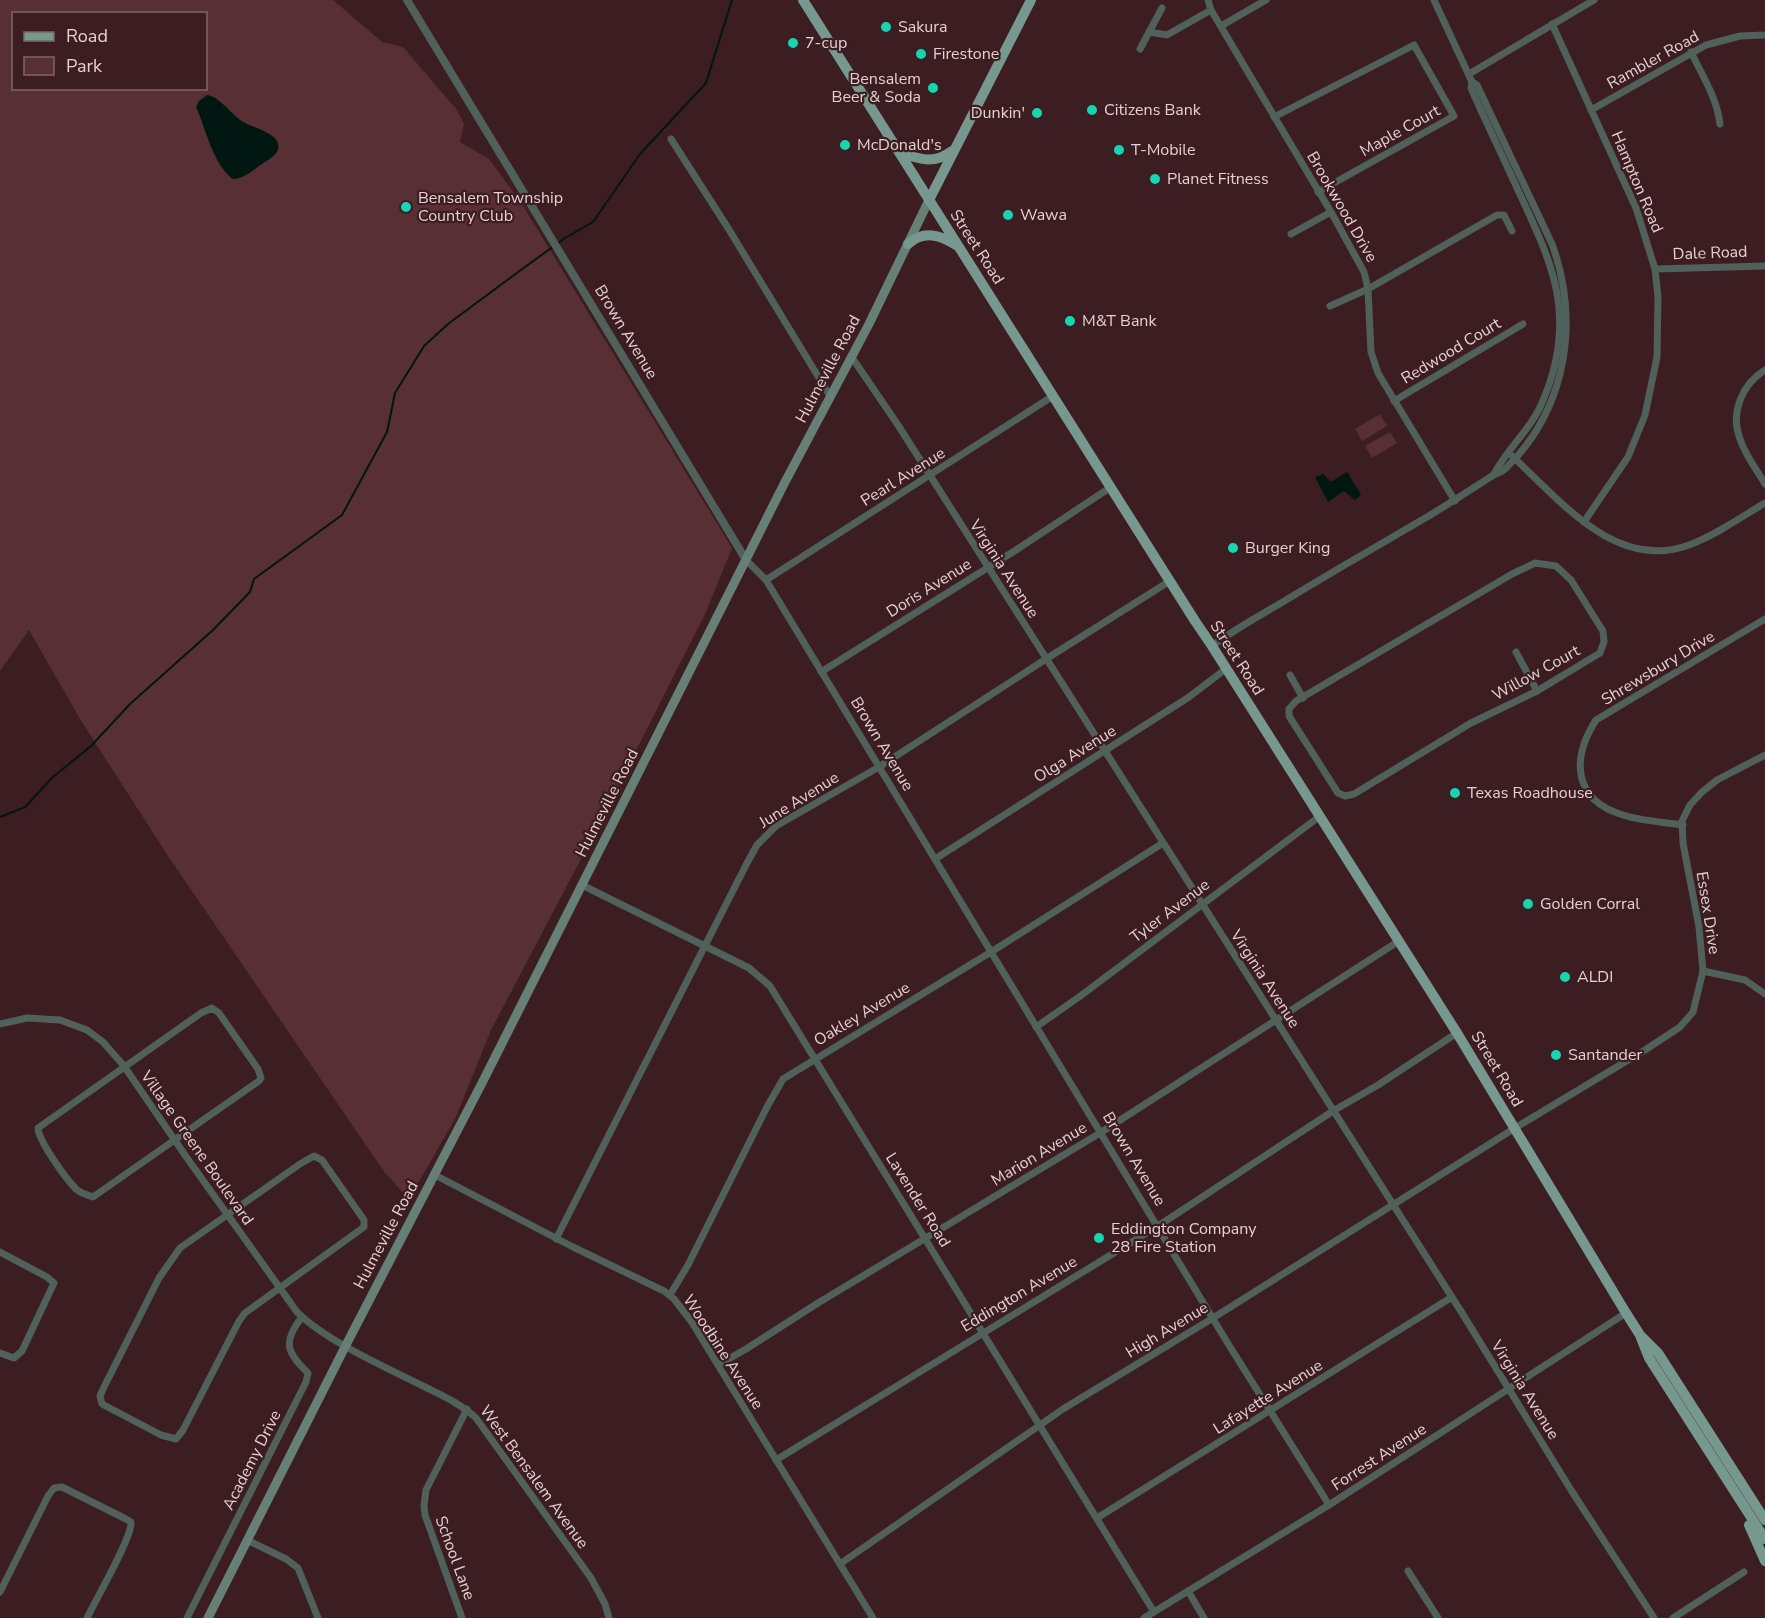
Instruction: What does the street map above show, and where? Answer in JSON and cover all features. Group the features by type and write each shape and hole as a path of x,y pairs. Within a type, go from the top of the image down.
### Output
{"main road":[{"name":"Street Road","path":"803,0 1400,940 1640,1335 1649,1358 1765,1539"},
{"name":"Hulmeville Road","path":"208,1618 1031,0"},
{"path":"898,152 917,159 931,160 945,156 956,146"},
{"path":"908,244 920,236 934,235 959,247"},
{"name":"Street Road","path":"1640,1335 1658,1353 1765,1520"},
{"path":"1733,1489 1765,1561"},
{"path":"1750,1496 1765,1512"}],"street":[{"name":"Brown Avenue","path":"407,0 746,560 766,580 1213,1318 1329,1505"},
{"name":"Brookwood Drive","path":"1208,0 1211,10 1364,272 1368,289 1371,352 1378,373 1455,501"},
{"path":"1221,26 1266,0"},
{"path":"1434,0 1469,74 1472,82 1471,88 1551,263 1558,295 1560,334 1556,362 1544,400 1530,425 1494,474"},
{"path":"1469,74 1594,0"},
{"path":"1140,49 1162,9"},
{"path":"1149,32 1167,35 1211,10"},
{"name":"Hampton Road","path":"1552,24 1636,208 1655,268 1658,297 1658,357 1650,398 1628,457 1584,522"},
{"name":"Rambler Road","path":"1591,110 1690,52 1724,39 1765,35"},
{"name":"Maple Court","path":"1274,117 1414,45 1454,116 1318,192"},
{"path":"1690,52 1710,91 1720,124"},
{"path":"1212,646 1342,566 1455,501 1494,474 1505,470 1539,426 1561,372 1567,338 1566,297 1552,244 1477,85 1472,82"},
{"path":"671,139 830,396"},
{"path":"1291,234 1331,212"},
{"path":"1330,306 1414,264 1497,214 1504,215 1512,231"},
{"name":"Dale Road","path":"1655,268 1765,266"},
{"name":"Redwood Court","path":"1394,401 1523,324"},
{"name":"Virginia Avenue","path":"851,356 1046,658 1654,1618"},
{"path":"1765,370 1756,376 1743,393 1737,422 1739,438 1765,484"},
{"name":"Pearl Avenue","path":"766,580 1053,396"},
{"path":"1508,453 1596,532 1629,548 1648,551 1675,549 1704,539 1765,502"},
{"name":"Doris Avenue","path":"821,672 988,568 1111,487"},
{"name":"Willow Court","path":"1534,563 1556,566 1571,580 1603,631 1604,642 1600,653 1537,691 1471,723 1354,794 1345,796 1338,794 1332,787 1289,716 1289,709 1296,701 1303,698 1534,563"},
{"name":"June Avenue","path":"556,1239 747,862 764,837 776,826 879,767 1046,658 1170,581"},
{"name":"Shrewsbury Drive","path":"1683,825 1623,816 1604,807 1590,796 1583,786 1580,772 1581,750 1587,734 1596,720 1765,620"},
{"path":"1516,652 1537,691"},
{"name":"Olga Avenue","path":"935,859 1189,697 1227,668"},
{"path":"1290,675 1303,698"},
{"name":"Essex Drive","path":"1515,1128 1645,1050 1680,1027 1693,1012 1703,971 1699,927 1683,843 1682,821 1690,805 1717,780 1765,755"},
{"name":"Tyler Avenue","path":"1036,1027 1080,997 1320,816"},
{"name":"Oakley Avenue","path":"670,1295 688,1265 783,1079 991,952 1163,843"},
{"name":"Lavender Road","path":"582,885 705,945 749,968 765,980 781,1001 1154,1612"},
{"name":"Marion Avenue","path":"718,1365 1100,1132 1400,940"},
{"path":"1703,971 1745,980 1765,994"},
{"path":"212,1008 219,1013 258,1069 261,1078 93,1197 78,1191 43,1143 38,1131 40,1126 124,1066 201,1013 212,1008"},
{"name":"Village Greene Boulevard","path":"0,1024 40,1017 69,1022 96,1036 124,1066 279,1288 302,1317 346,1345"},
{"name":"Eddington Avenue","path":"776,1460 1158,1226 1457,1033"},
{"name":"High Avenue","path":"840,1564 1090,1391 1213,1318 1515,1128"},
{"path":"318,1157 364,1220 364,1227 251,1307 238,1321 183,1430 176,1439 161,1435 102,1404 100,1396 169,1262 180,1248 228,1214 310,1158 318,1157"},
{"name":"Woodbine Avenue","path":"435,1175 556,1239 670,1295 691,1321 873,1618"},
{"path":"0,1252 54,1283 22,1351 15,1358 0,1353"},
{"name":"Lafayette Avenue","path":"1097,1518 1452,1297"},
{"name":"Forrest Avenue","path":"1144,1618 1329,1505 1626,1312"},
{"name":"Academy Drive","path":"187,1618 306,1382 308,1373 295,1361 290,1348 292,1331 302,1317"},
{"name":"West Bensalem Avenue","path":"346,1345 467,1410 485,1428 591,1578 609,1618"},
{"name":"School Lane","path":"462,1618 425,1515 424,1506 426,1490 467,1410"},
{"path":"0,1592 48,1496 54,1488 62,1487 124,1518 131,1522 132,1526 87,1618"},
{"path":"248,1540 286,1559 298,1568 318,1618"},
{"path":"1408,1571 1438,1618"},
{"path":"1673,1618 1744,1572"},
{"path":"1188,1591 1204,1618"}],"green space":[{"path":"0,0 333,0 382,42 403,47 457,110 464,124 460,142 489,159 520,201 732,548 706,612 590,842 491,1030 456,1117 409,1199 385,1173 168,856 80,719 29,630 0,671"},
{"path":"1380,414 1387,426 1362,441 1355,429"},
{"path":"1390,432 1397,443 1372,458 1365,446"}],"water":[{"path":"207,95 216,99 243,122 273,137 278,144 276,153 248,174 233,179 226,173 215,156 196,107 199,101"},
{"path":"1347,472 1361,495 1355,500 1344,491 1328,502 1315,477 1323,474 1331,482"}],"waterway":[{"path":"0,817 25,807 53,777 91,746 130,704 213,630 250,592 254,579 342,515 387,432 395,393 424,346 448,324 514,275 565,238 593,222 640,154 706,83 732,0"}],"place":[{"name":"Sakura","path":"886,27"},
{"name":"7-cup","path":"793,43"},
{"name":"Firestone","path":"921,54"},
{"name":"Bensalem Beer & Soda","path":"933,88"},
{"name":"Citizens Bank","path":"1092,110"},
{"name":"Dunkin'","path":"1037,113"},
{"name":"McDonald's","path":"845,145"},
{"name":"T-Mobile","path":"1119,150"},
{"name":"Planet Fitness","path":"1155,179"},
{"name":"Bensalem Township Country Club","path":"406,207"},
{"name":"Wawa","path":"1008,215"},
{"name":"M&T Bank","path":"1070,321"},
{"name":"Burger King","path":"1233,548"},
{"name":"Texas Roadhouse","path":"1455,793"},
{"name":"Golden Corral","path":"1528,904"},
{"name":"ALDI","path":"1565,977"},
{"name":"Santander","path":"1556,1055"},
{"name":"Eddington Company 28 Fire Station","path":"1099,1238"}]}
